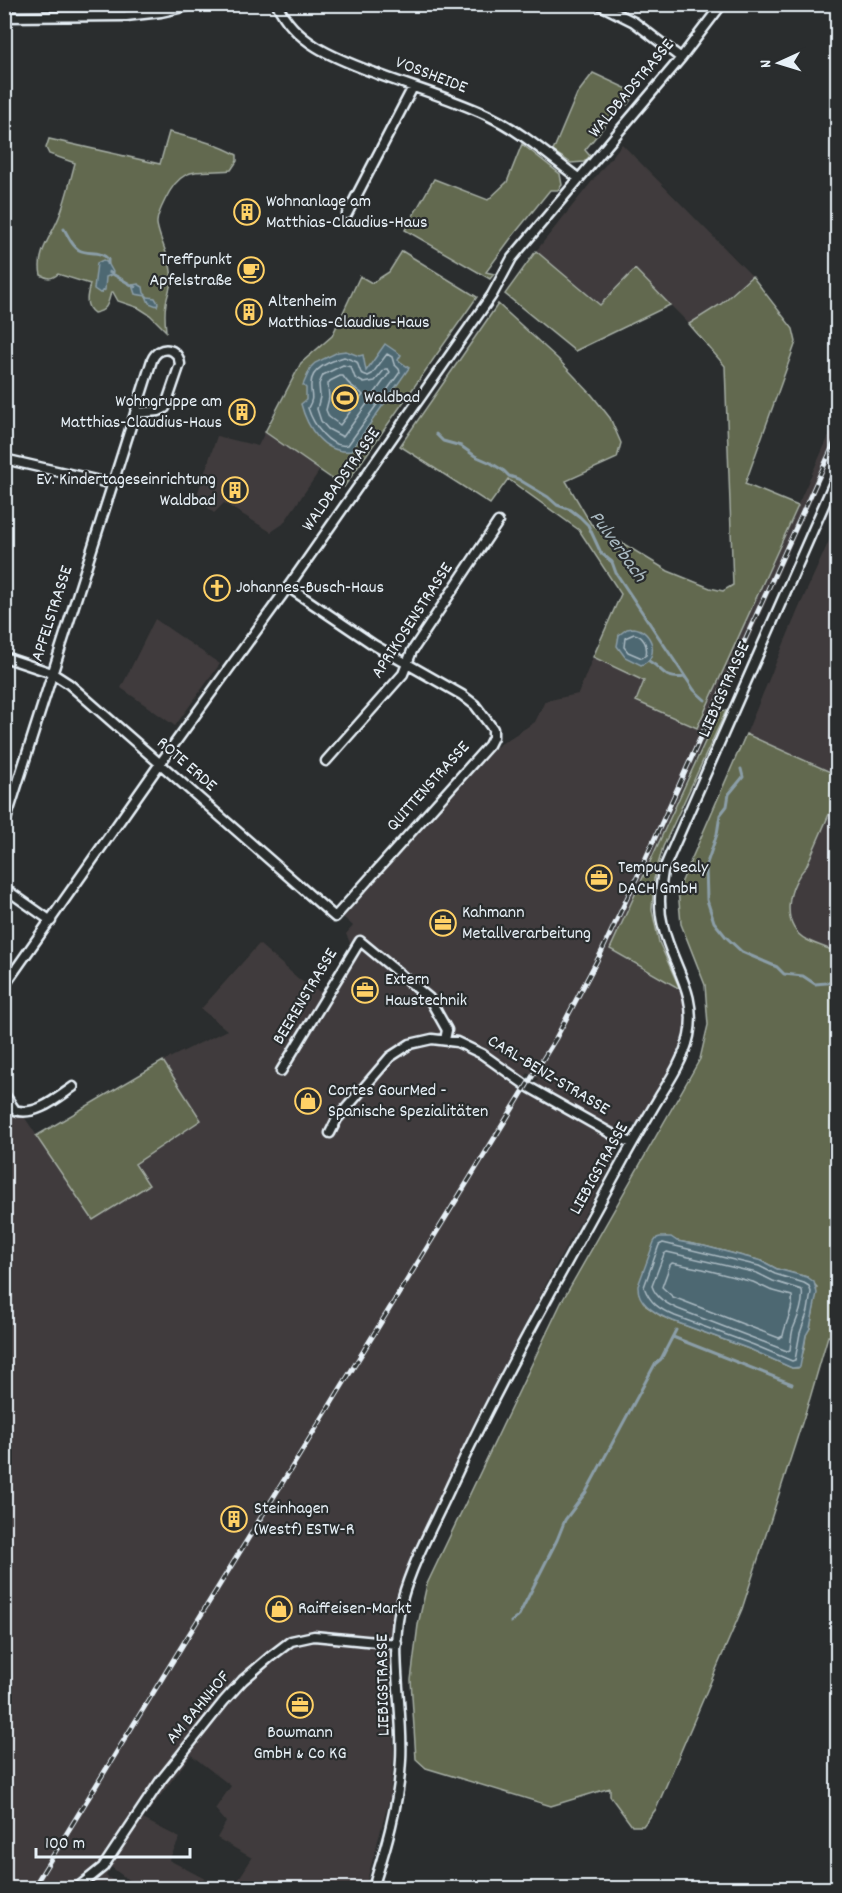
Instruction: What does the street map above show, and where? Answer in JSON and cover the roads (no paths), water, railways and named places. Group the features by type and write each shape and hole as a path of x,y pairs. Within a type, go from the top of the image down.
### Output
{"street":[{"path":"5,17 116,16 197,4"},
{"name":"VOSSHEIDE","path":"277,4 282,15 297,32 330,56 484,114 511,127 578,178"},
{"path":"598,4 634,22 681,58"},
{"name":"WALDBADSTRASSE","path":"4,986 492,295 512,258 681,58 722,4"},
{"path":"347,214 413,87"},
{"path":"4,162 5,150"},
{"name":"APFELSTRASSE","path":"4,826 153,355 166,349 174,352 180,364 165,408 159,411 135,413"},
{"path":"4,459 113,484"},
{"name":"LIEBIGSTRASSE","path":"373,1888 396,1807 402,1758 397,1644 402,1602 419,1555 500,1387 632,1143 677,1068 689,1036 691,1017 684,981 663,928 659,892 663,871 837,473"},
{"name":"APRIKOSENSTRASSE","path":"326,760 403,674 412,651 498,522"},
{"name":"QUITTENSTRASSE","path":"288,586 374,645 462,695 475,705 493,729 493,737 489,745 335,917"},
{"name":"ROTE ERDE","path":"4,657 52,673 69,684 335,917"},
{"path":"4,888 51,921"},
{"name":"BEERENSTRASSE","path":"281,1071 360,940 429,998 447,1030 445,1040"},
{"name":"CARL-BENZ-STRASSE","path":"330,1133 337,1119 390,1057 410,1044 432,1038 457,1042 482,1054 527,1086 619,1138 632,1143"},
{"path":"4,1094 15,1110 28,1112 50,1102 73,1087"},
{"name":"AM BAHNHOF","path":"76,1888 103,1867 161,1780 224,1701 243,1680 291,1641 314,1636 397,1644"}],"water":[{"path":"103,260 108,263 113,272 106,277 105,290 100,293 94,289 97,263"},
{"path":"138,284 143,287 148,297 155,298 157,306 149,303 146,296 135,294 132,285"},
{"path":"385,344 401,355 398,360 409,368 351,451 341,451 324,444 312,430 301,404 306,400 306,388 303,385 311,367 338,352 346,351 359,356 363,355 366,371"},
{"path":"634,628 646,634 652,645 651,657 641,665 625,657 617,646 619,635 627,629"},
{"path":"660,1237 671,1237 677,1241 762,1261 777,1269 807,1277 814,1282 817,1293 800,1367 792,1368 752,1350 661,1316 650,1308 641,1298 638,1286 654,1242"}],"waterway":[{"path":"64,229 76,248 105,256 108,264"},
{"name":"Pulverbach","path":"109,272 135,287"},
{"name":"Pulverbach","path":"436,434 443,441 461,446 580,517 588,525 601,553 612,562 616,573 694,690 705,700"},
{"path":"649,661 668,676 685,677"},
{"name":"Pulverbach","path":"741,769 743,777 729,794 727,806 720,815 717,834 706,866 707,900 714,922 742,952 777,967 784,974 803,976 815,984 838,982"},
{"path":"511,1622 518,1617 565,1520 586,1492 655,1364 661,1359 676,1330"},
{"path":"673,1337 792,1384"}],"railway":[{"path":"33,1888 556,1038 601,953 639,873 838,435"}],"place":[{"name":"Wohnanlage am Matthias-Claudius-Haus","path":"247,212"},
{"name":"Treffpunkt Apfelstraße","path":"251,270"},
{"name":"Altenheim Matthias-Claudius-Haus","path":"249,312"},
{"name":"Waldbad","path":"345,398"},
{"name":"Wohngruppe am Matthias-Claudius-Haus","path":"242,412"},
{"name":"Ev. Kindertageseinrichtung Waldbad","path":"235,490"},
{"name":"Johannes-Busch-Haus","path":"217,588"},
{"name":"Tempur Sealy DACH GmbH","path":"599,878"},
{"name":"Kahmann Metallverarbeitung","path":"443,923"},
{"name":"Extern Haustechnik","path":"365,990"},
{"name":"Cortes GourMed - Spanische Spezialitäten","path":"308,1101"},
{"name":"Steinhagen (Westf) ESTW-R","path":"234,1519"},
{"name":"Raiffeisen-Markt","path":"279,1609"},
{"name":"Bowmann GmbH & Co KG","path":"300,1705"}]}
